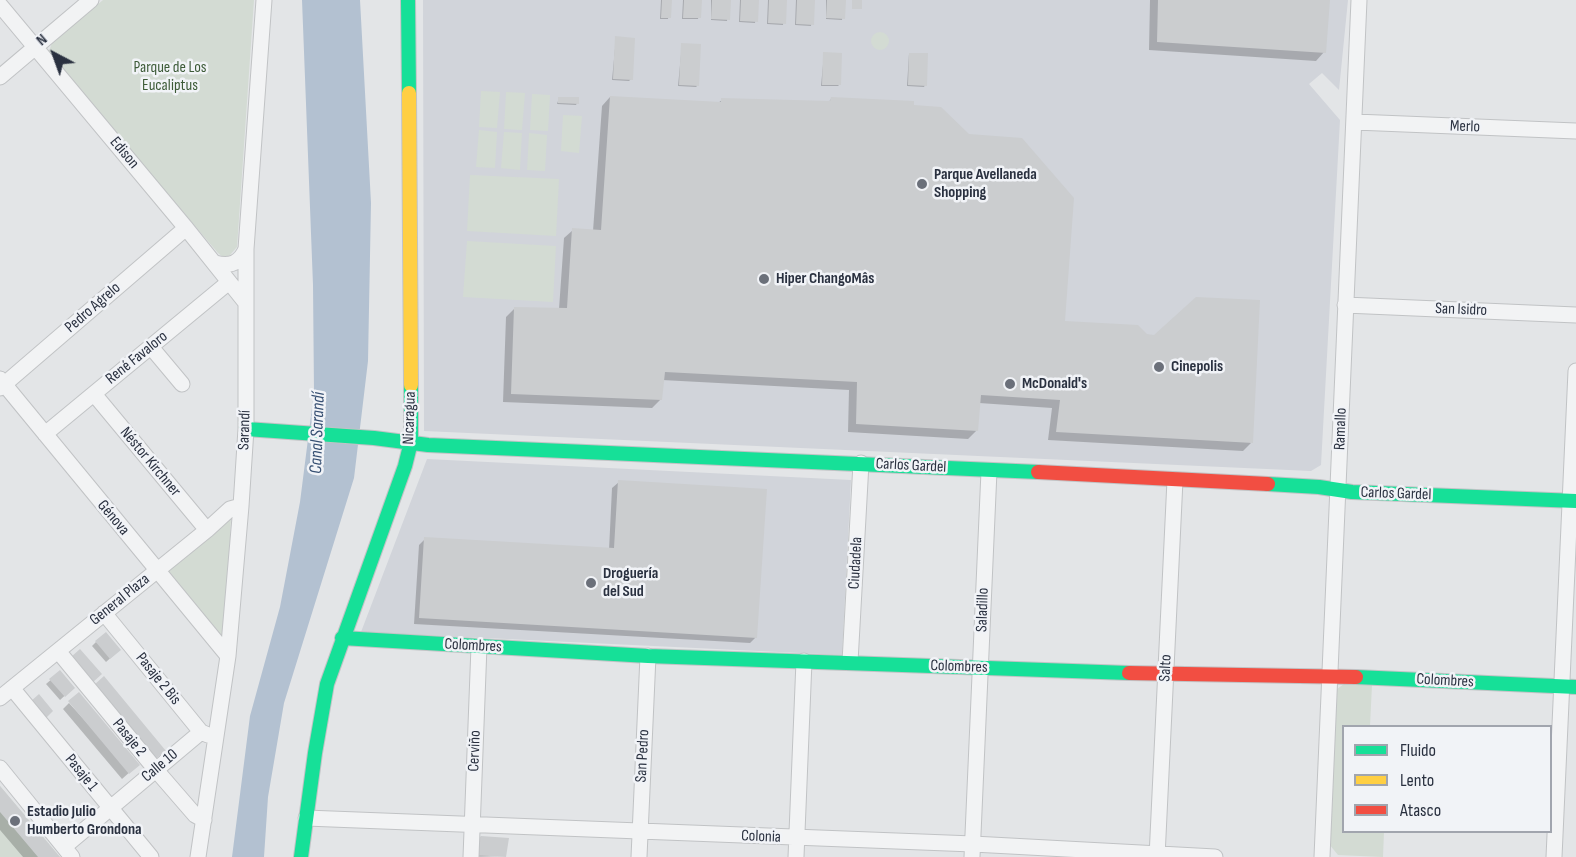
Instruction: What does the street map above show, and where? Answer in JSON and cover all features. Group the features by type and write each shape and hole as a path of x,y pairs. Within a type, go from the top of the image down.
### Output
{"street":[{"path":"0,77 92,0"},
{"name":"Sarandí","path":"198,857 228,656 241,506 246,429 246,249 256,138 264,0"},
{"name":"Nicaragua","path":"302,857 327,684 405,466 411,442 408,0"},
{"name":"Ramallo","path":"1322,857 1359,0"},
{"name":"Edison","path":"0,5 246,303"},
{"name":"Merlo","path":"1355,122 1576,131"},
{"name":"Pedro Agrelo","path":"1,384 186,228"},
{"path":"215,263 222,266 234,264 243,257 246,249"},
{"name":"René Favaloro","path":"45,434 229,282"},
{"name":"San Isidro","path":"1345,305 1576,315"},
{"path":"151,347 182,384"},
{"path":"1554,857 1569,687 1576,371"},
{"name":"Génova","path":"1,384 228,656"},
{"name":"Néstor Kirchner","path":"94,394 207,530"},
{"name":"Carlos Gardel","path":"246,429 374,438 428,445 861,463 1319,487 1339,491 1573,501"},
{"name":"Ciudadela","path":"850,662 861,463"},
{"name":"Saladillo","path":"973,851 989,471"},
{"name":"Salto","path":"1158,856 1175,480"},
{"name":"General Plaza","path":"6,693 230,509 241,506"},
{"name":"Pasaje 2 Bis","path":"104,613 201,732 216,738"},
{"name":"Colombres","path":"342,638 648,656 1166,674 1330,676 1569,687"},
{"name":"Cerviño","path":"471,857 479,646"},
{"name":"Pasaje 2","path":"58,651 156,770 195,815 204,820"},
{"name":"San Pedro","path":"639,857 648,656"},
{"path":"796,857 804,661"},
{"name":"Pasaje 1","path":"6,693 151,857"},
{"name":"Calle 10","path":"68,852 110,808 201,732"},
{"path":"0,768 68,852"},
{"name":"Colonia","path":"306,818 797,838 973,851 1215,857"}],"shaded area":[{"path":"423,0 1348,0 1339,90 1322,73 1309,84 1340,120 1321,465 1311,471 424,431"},
{"path":"427,459 851,480 842,655 361,632"}],"green space":[{"name":"Parque de Los Eucaliptus","path":"103,0 254,0 237,247 224,258 48,54 52,43"},
{"path":"880,32 886,35 889,41 886,47 880,50 874,47 871,41 874,35"},
{"path":"481,91 500,92 497,128 479,127"},
{"path":"506,92 525,93 522,130 504,129"},
{"path":"532,94 550,95 548,131 530,130"},
{"path":"563,115 582,116 579,153 561,151"},
{"path":"479,130 497,132 495,168 476,167"},
{"path":"504,132 522,133 520,170 501,168"},
{"path":"529,133 547,135 545,171 527,170"},
{"path":"470,175 559,179 556,236 467,231"},
{"path":"467,241 556,246 553,302 463,297"},
{"path":"231,518 226,629 222,635 218,634 168,573 169,567"},
{"path":"1344,684 1372,685 1370,725 1342,725 1342,833 1384,833 1383,857 1338,855 1329,844 1337,689"},
{"name":"Estadio Julio Humberto Grondona","path":"0,786 60,857 0,857"}],"water":[{"name":"Canal Sarandí","path":"302,0 360,0 371,203 368,361 354,478 284,703 268,797 264,857 232,857 250,716 280,607 300,502 314,392 313,285"}],"building":[{"path":"662,0 672,0 671,18 661,18"},
{"path":"684,0 702,0 701,18 683,18"},
{"path":"712,0 731,0 730,20 711,19"},
{"path":"741,0 759,0 758,22 740,21"},
{"path":"769,0 787,0 786,24 768,23"},
{"path":"797,0 815,0 814,25 796,24"},
{"path":"827,0 846,0 845,19 826,18"},
{"path":"852,0 862,0 862,9 852,9"},
{"path":"1158,0 1330,0 1326,53 1157,42"},
{"path":"615,36 635,38 633,80 613,79"},
{"path":"681,43 701,44 699,86 679,85"},
{"path":"823,52 842,53 841,85 822,85"},
{"path":"909,53 928,53 927,86 908,85"},
{"path":"610,96 721,102 721,98 830,101 831,97 914,101 914,105 941,107 969,134 1022,138 1074,198 1065,321 1138,325 1147,334 1154,335 1196,297 1260,300 1253,443 1056,432 1060,400 981,395 978,431 856,424 857,382 665,372 662,400 511,394 514,307 567,308 572,228 601,230"},
{"path":"558,97 579,97 579,104 558,103"},
{"name":"Droguería del Sud","path":"618,480 767,489 757,638 419,618 424,537 614,548"},
{"path":"106,632 121,650 110,659 95,641"},
{"path":"80,649 102,674 92,683 71,657"},
{"path":"60,670 75,688 65,697 49,679"},
{"path":"104,676 166,751 155,759 94,685"},
{"path":"79,692 140,765 129,774 68,701"},
{"path":"39,694 53,711 45,719 30,702"},
{"path":"0,786 60,857 38,857 0,812"},
{"path":"481,836 509,838 506,857 474,855 475,842"}],"traffic: fast":[{"path":"408,0 409,93"},
{"path":"301,857 327,684 405,466 411,442 411,385"},
{"path":"246,429 374,438 428,445 1038,472"},
{"path":"1268,484 1319,487 1352,492 1576,501"},
{"path":"342,638 648,656 1129,673"},
{"path":"1356,677 1576,687"}],"traffic: slow":[{"path":"409,93 411,385"}],"traffic: jam":[{"path":"1038,472 1268,484"},
{"path":"1129,673 1356,677"}],"place":[{"name":"Parque Avellaneda Shopping","path":"922,184"},
{"name":"Hiper ChangoMâs","path":"764,279"},
{"name":"Cinepolis","path":"1159,367"},
{"name":"McDonald's","path":"1010,384"},
{"name":"Droguería del Sud","path":"591,583"},
{"name":"Estadio Julio Humberto Grondona","path":"15,821"}]}
